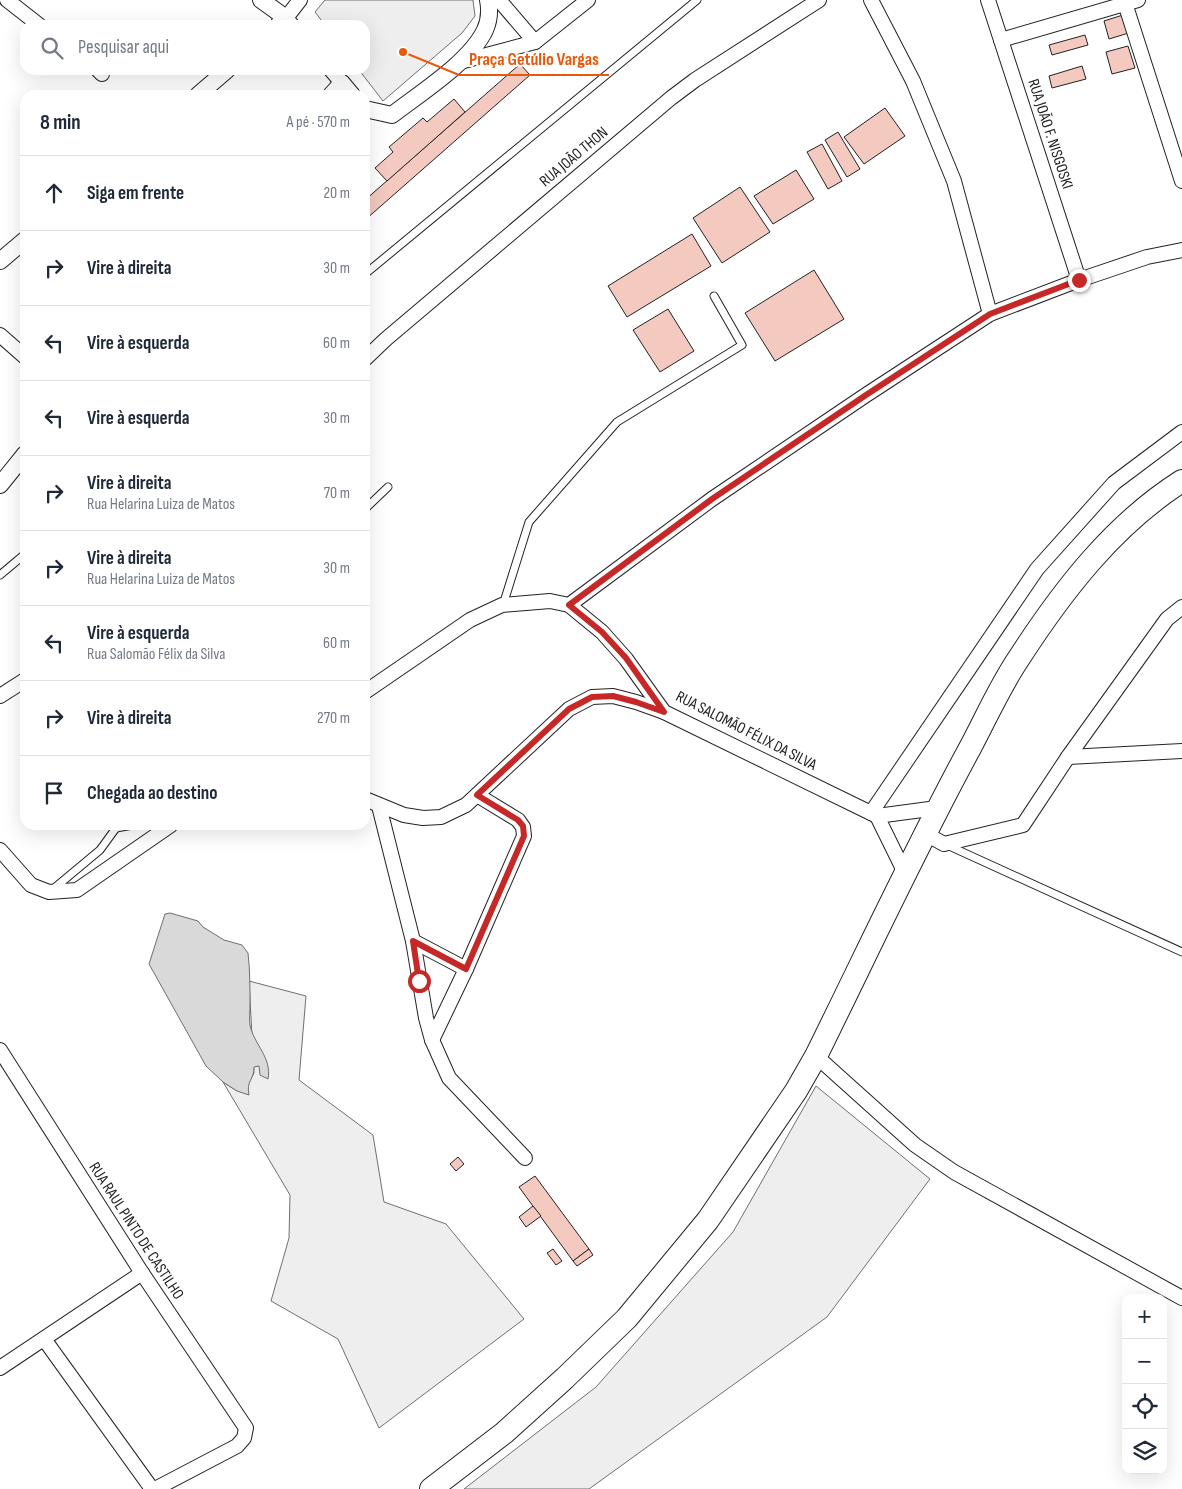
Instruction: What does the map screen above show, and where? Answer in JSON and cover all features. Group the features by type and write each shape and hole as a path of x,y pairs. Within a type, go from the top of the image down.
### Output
{"highway":[{"path":"431,1489 504,1433 627,1318 708,1220 796,1091 816,1056 924,833 1018,659 1067,590 1104,545 1160,495 1182,481"}],"street":[{"path":"6,0 32,20"},
{"path":"261,0 283,20"},
{"path":"288,20 300,0"},
{"path":"370,110 392,115 460,62 479,41 486,28 490,10 488,0"},
{"path":"499,0 535,42"},
{"path":"460,62 535,42 588,0"},
{"name":"RUA JOÃO THON","path":"370,354 671,98 695,80 819,0"},
{"path":"871,0 913,81 954,181 990,314"},
{"name":"RUA JOÃO F. NISGOSKI","path":"988,0 1079,280"},
{"path":"1001,40 1129,1 1182,181"},
{"path":"204,90 222,75"},
{"path":"334,75 341,90"},
{"path":"0,261 20,244"},
{"path":"370,689 470,620 502,605 550,601 569,605 712,499 990,314 1079,280 1147,258 1182,250"},
{"path":"0,335 20,353"},
{"path":"874,814 1036,569 1114,483 1182,432"},
{"path":"0,485 20,460"},
{"name":"RUA SALOMÃO FÉLIX DA SILVA","path":"569,605 602,632 626,658 664,712 874,814"},
{"path":"924,833 944,844 1023,825 1068,757 1167,619 1182,607"},
{"path":"0,696 20,683"},
{"path":"370,802 404,815 423,818 441,817 466,805 569,709 592,697 613,696 664,712"},
{"path":"1068,757 1182,751"},
{"path":"432,1040 466,969 524,836 523,826 518,820 477,795"},
{"path":"380,806 413,941 426,1018 432,1040 449,1078 525,1158"},
{"path":"874,814 937,808"},
{"path":"874,814 905,873"},
{"path":"0,850 31,885 49,892 77,890 164,830"},
{"path":"413,941 466,969"},
{"name":"RUA RAUL PINTO DE CASTILHO","path":"0,1050 142,1273 246,1428 244,1438 237,1446 154,1489"},
{"path":"816,1056 915,1145 954,1172 1182,1298"},
{"path":"0,1368 142,1273"},
{"path":"44,1339 154,1489"}],"lane":[{"path":"370,270 697,0"},
{"path":"502,605 529,522 617,422 742,345 714,296"},
{"path":"370,504 388,487"},
{"path":"0,575 20,558"},
{"path":"49,892 100,850 112,830"},
{"path":"944,844 1182,952"}],"shaded area":[{"path":"325,0 473,0 475,16 462,33 383,101 363,75 370,75 370,20 321,20 315,12"},
{"path":"170,913 198,921 203,927 224,940 242,945 248,953 250,1025 269,1071 268,1079 260,1075 259,1066 254,1067 249,1083 249,1095 237,1091 223,1082 206,1066 149,964 165,914"},
{"path":"249,981 306,996 299,1080 373,1135 384,1202 446,1224 524,1319 379,1428 338,1339 271,1301 289,1238 290,1195 223,1082 237,1091 247,1086 254,1073"},
{"path":"816,1086 930,1179 827,1317 589,1489 464,1489 596,1387 733,1232"}],"building":[{"path":"1126,14 1132,32 1109,39 1104,21"},
{"path":"1085,35 1088,45 1052,55 1049,45"},
{"path":"1128,46 1135,68 1112,74 1106,52"},
{"path":"520,64 530,75 370,216 370,196"},
{"path":"1082,66 1086,79 1052,88 1049,76"},
{"path":"454,99 465,112 387,181 375,168 393,152 389,147 423,118 427,122"},
{"path":"885,108 905,136 864,164 844,137"},
{"path":"838,132 860,169 847,177 825,140"},
{"path":"822,144 842,181 828,189 807,152"},
{"path":"796,170 814,199 773,224 754,196"},
{"path":"740,187 770,232 722,263 693,218"},
{"path":"692,234 711,266 627,317 608,286"},
{"path":"814,270 844,319 775,361 745,313"},
{"path":"668,309 694,351 660,372 633,330"},
{"path":"458,1157 464,1164 456,1171 450,1164"},
{"path":"535,1176 589,1249 573,1261 519,1187"},
{"path":"533,1206 541,1216 526,1227 519,1217"},
{"path":"553,1249 562,1261 556,1265 547,1253"},
{"path":"589,1249 593,1255 577,1266 573,1261"}],"place":[{"name":"Praça Getúlio Vargas","path":"403,52"}],"route":[{"path":"419,981 413,941 466,969 524,836 523,826 518,820 477,795 569,709 592,697 613,696 664,712 626,658 602,632 569,605 712,499 990,314 1079,280"}]}
